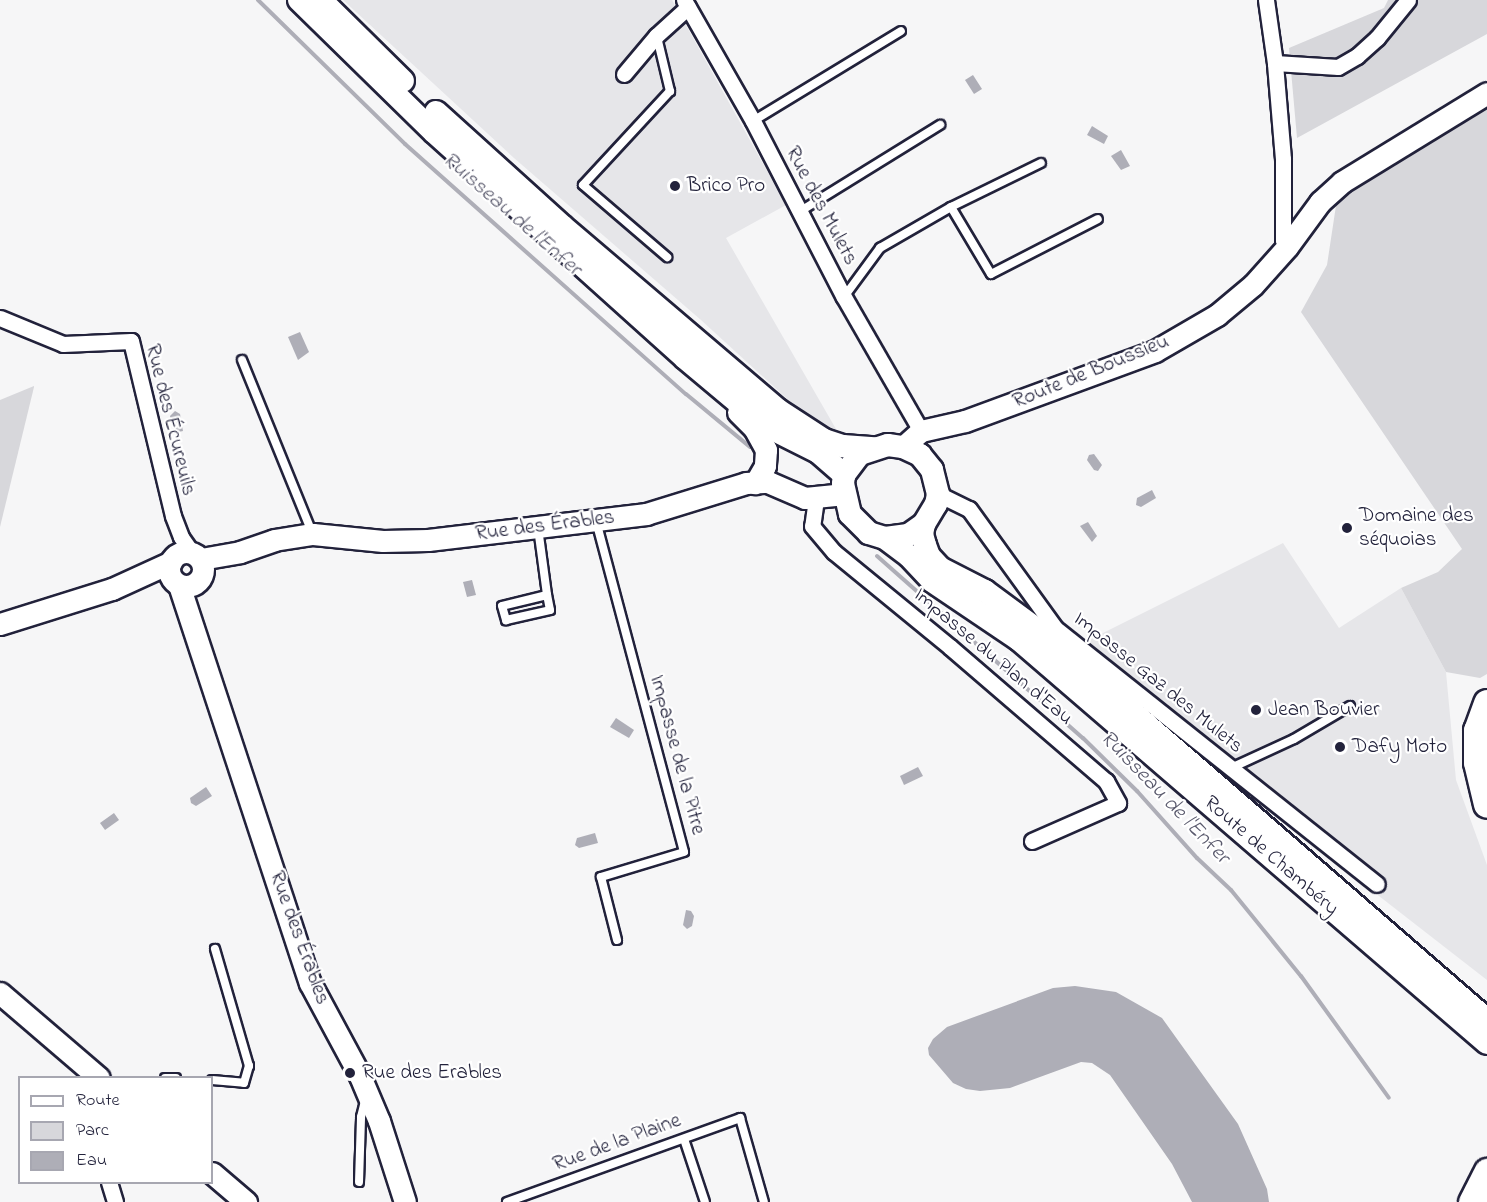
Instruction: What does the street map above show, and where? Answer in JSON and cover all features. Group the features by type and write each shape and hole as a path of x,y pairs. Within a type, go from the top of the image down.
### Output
{"highway":[{"path":"1487,703 1477,730 1476,762 1487,804"},
{"path":"1472,1202 1487,1172"}],"main road":[{"path":"299,0 434,132 685,358 766,426 818,452 844,484 850,514 859,526 869,533 885,538 908,535 924,524 936,504 938,494 932,470 920,455 903,447 888,445 860,454 844,484"},
{"path":"321,0 460,135 778,410 824,440 843,446 874,448"},
{"name":"Route de Chambéry","path":"924,524 922,534 929,556 940,568 985,591 1035,628 1487,1020"},
{"name":"Route de Chambéry","path":"885,538 909,556 932,581 1018,639 1487,1043"}],"street":[{"path":"1266,0 1275,63 1282,159 1283,240 1287,247"},
{"path":"1275,63 1338,67 1357,56 1377,38 1408,0"},
{"path":"624,74 686,4"},
{"name":"Rue des Mulets","path":"686,4 753,121 844,297 921,431"},
{"name":"Route de Boussieu","path":"903,447 921,431 965,420 1155,351 1217,315 1253,285 1287,247 1320,202 1342,182 1487,93"},
{"name":"Rue des Écureuils","path":"0,318 63,344 86,345 131,341 173,516 181,537 186,570"},
{"path":"685,358 754,428 766,450 765,466 755,483"},
{"name":"Rue des Érables","path":"405,1202 394,1165 367,1094 310,983 196,633 186,570 274,540 313,534 403,542 657,511 746,483 768,482 805,498 816,499 844,484"},
{"name":"Impasse Gaz des Mulets","path":"938,494 969,509 1055,628 1377,884"},
{"name":"Impasse du Plan d'Eau","path":"816,499 812,526 834,552 950,647 1106,781 1118,803 1032,841"},
{"path":"0,624 112,589 186,570"},
{"path":"0,993 98,1076"},
{"path":"213,1174 246,1202"},
{"path":"110,1184 115,1202"}],"lane":[{"path":"753,121 901,31"},
{"path":"656,36 670,91 583,185 667,257"},
{"path":"799,212 940,125"},
{"path":"844,297 880,248 951,207 1041,163"},
{"path":"951,207 991,274 1098,219"},
{"path":"242,360 313,534"},
{"name":"Impasse de la Pitre","path":"596,520 684,852 601,877 617,940"},
{"path":"538,527 550,610 506,620 502,606 547,595"},
{"path":"1231,768 1294,739 1350,706"},
{"path":"213,1080 244,1083 249,1066 215,949"},
{"path":"359,1182 361,1117 367,1094"},
{"name":"Rue de la Plaine","path":"507,1202 740,1118 764,1202"},
{"path":"684,1138 705,1202"}],"shaded area":[{"path":"343,0 672,0 786,205 726,238 840,436 820,429 701,320 514,158"},
{"path":"1283,543 1339,628 1401,588 1446,672 1456,780 1487,865 1487,980 1172,735 1071,649"}],"green space":[{"path":"1388,0 1487,0 1487,34 1297,138 1289,48 1384,8"},
{"path":"1487,104 1487,674 1480,678 1446,672 1401,588 1438,572 1462,549 1301,312 1327,265 1337,199"},
{"path":"34,387 0,527 0,400"}],"water":[{"path":"973,75 982,89 974,94 965,80"},
{"path":"1092,126 1108,136 1104,144 1087,135"},
{"path":"1121,150 1130,166 1121,170 1111,156"},
{"path":"300,332 309,352 298,360 288,337"},
{"path":"175,411 180,414 183,431 174,433 170,416"},
{"path":"1094,454 1102,465 1098,471 1094,470 1087,460 1089,455"},
{"path":"1152,490 1156,498 1141,507 1136,505 1137,498"},
{"path":"1088,522 1097,536 1092,542 1080,526"},
{"path":"472,580 476,595 467,597 463,582"},
{"path":"616,718 634,730 629,738 610,727"},
{"path":"918,767 923,776 904,785 900,776"},
{"path":"206,787 212,796 196,806 191,803 190,798"},
{"path":"114,813 119,820 105,830 100,823"},
{"path":"595,833 598,843 579,848 575,845 577,838"},
{"path":"686,910 691,911 694,916 692,926 687,929 683,925"},
{"path":"1075,986 1116,992 1162,1018 1238,1124 1267,1189 1269,1202 1192,1202 1172,1164 1110,1075 1092,1063 1081,1062 1010,1088 980,1091 966,1089 953,1083 929,1055 928,1048 933,1039 947,1027 1053,988"}],"waterway":[{"name":"Ruisseau de l'Enfer","path":"258,0 405,144 686,394 750,447"},
{"name":"Ruisseau de l'Enfer","path":"877,556 1083,738 1137,791 1197,858 1231,890 1301,976 1389,1098"}],"place":[{"name":"Brico Pro","path":"675,186"},
{"name":"Domaine des séquoias","path":"1347,528"},
{"name":"Jean Bouvier","path":"1256,710"},
{"name":"Dafy Moto","path":"1340,747"},
{"name":"Rue des Erables","path":"350,1073"}]}
